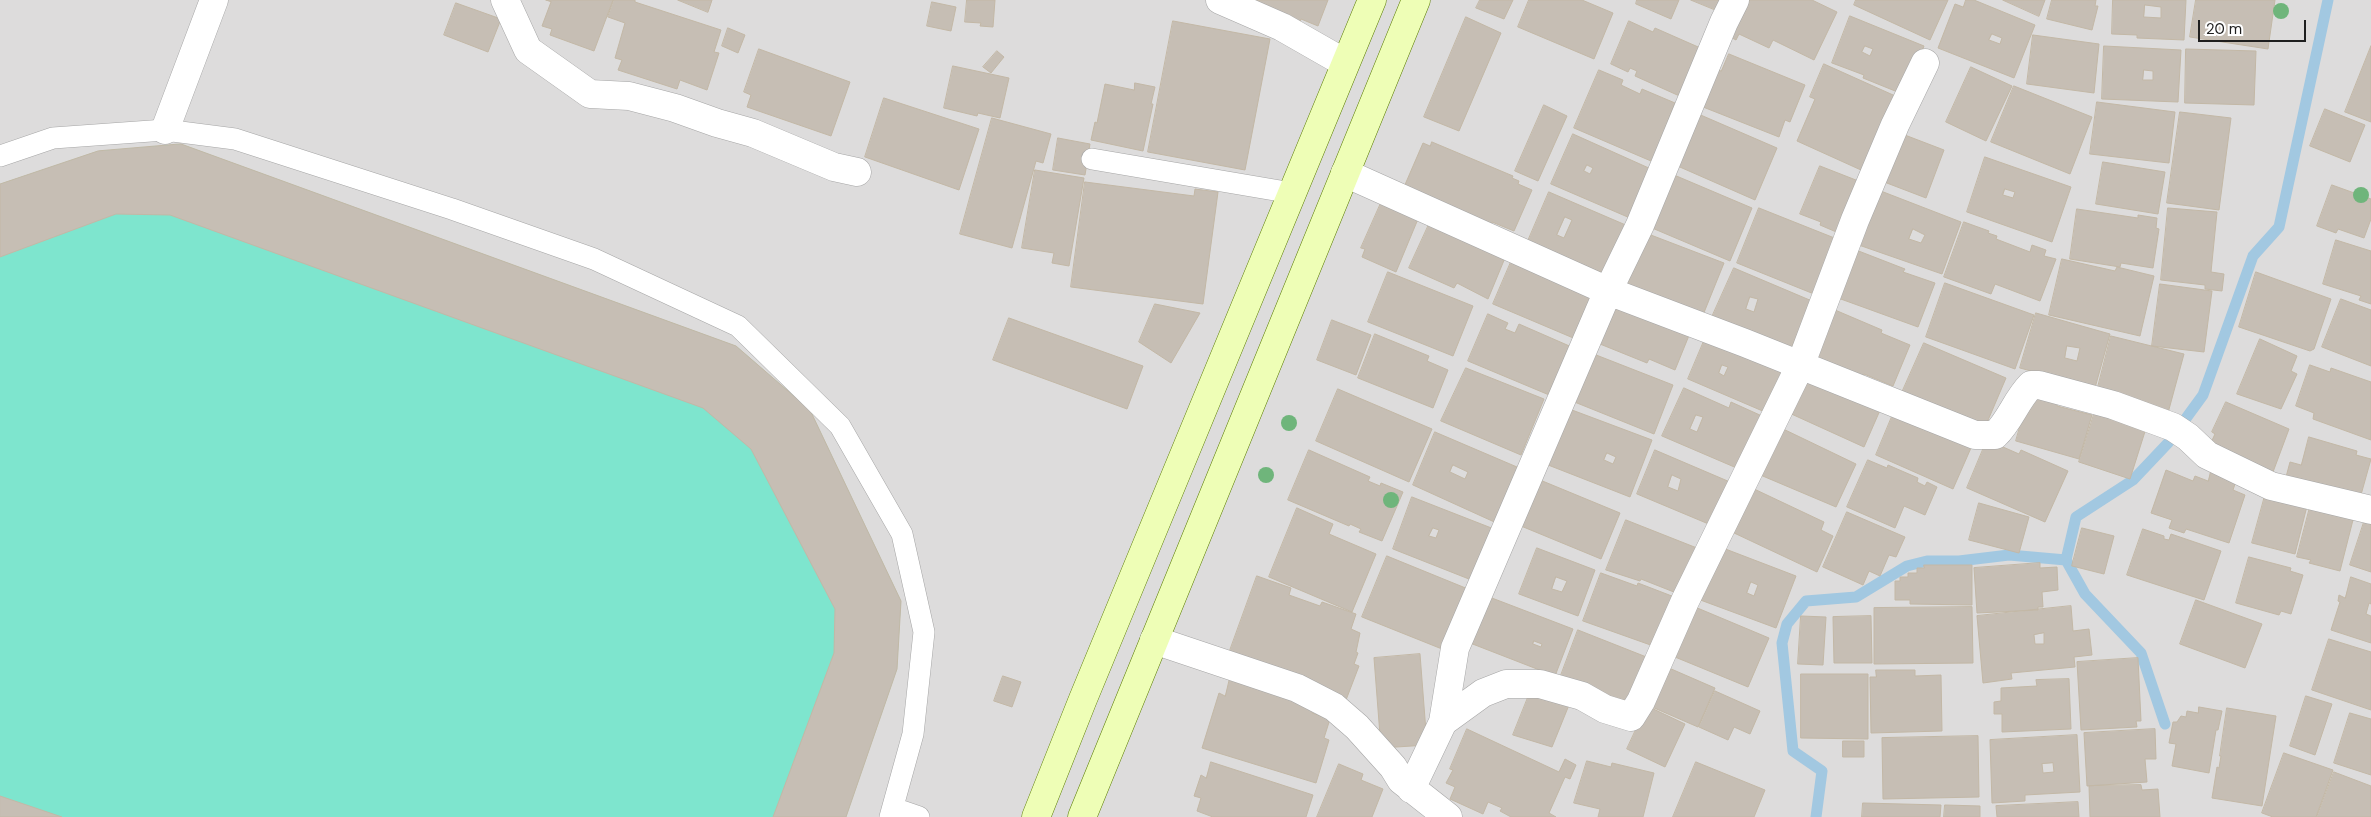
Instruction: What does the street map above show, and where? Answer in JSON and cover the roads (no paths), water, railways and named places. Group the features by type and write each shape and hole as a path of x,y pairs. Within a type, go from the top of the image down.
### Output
{"main road":[{"path":"1036,817 1086,690 1372,0"},
{"path":"1082,817 1416,0"}],"street":[{"path":"165,130 214,0"},
{"path":"505,0 528,50 590,94 629,96 675,108 716,123 753,132 834,167 857,172"},
{"path":"1220,0 1282,27 1345,63"},
{"path":"1411,788 1443,722 1455,648 1608,291 1644,216 1724,22 1735,0"},
{"path":"1443,722 1483,693 1506,684 1540,684 1582,696 1605,709 1631,717 1641,701 1685,601 1800,366 1855,220 1895,125 1925,63"},
{"path":"1345,173 1608,291 1975,435 1995,435 2003,427 2031,385 2039,385 2114,405 2180,432 2207,456 2271,486 2371,510"},
{"path":"1154,640 1297,688 1334,707 1357,727 1411,788 1448,817"}],"lane":[{"path":"0,156 53,138 165,130 235,139 461,212 594,259 738,326 840,426 902,534 924,632 913,734 891,813 919,817"},
{"path":"1092,159 1292,193"}],"waterway":[{"path":"2165,724 2141,653 2085,594 2066,560 2076,517 2133,480 2168,443 2203,395 2253,256 2279,227 2328,0"},
{"path":"1816,817 1822,771 1793,751 1782,643 1787,624 1806,601 1856,597 1907,566 1927,561 1959,561 2009,555 2066,560"}]}
